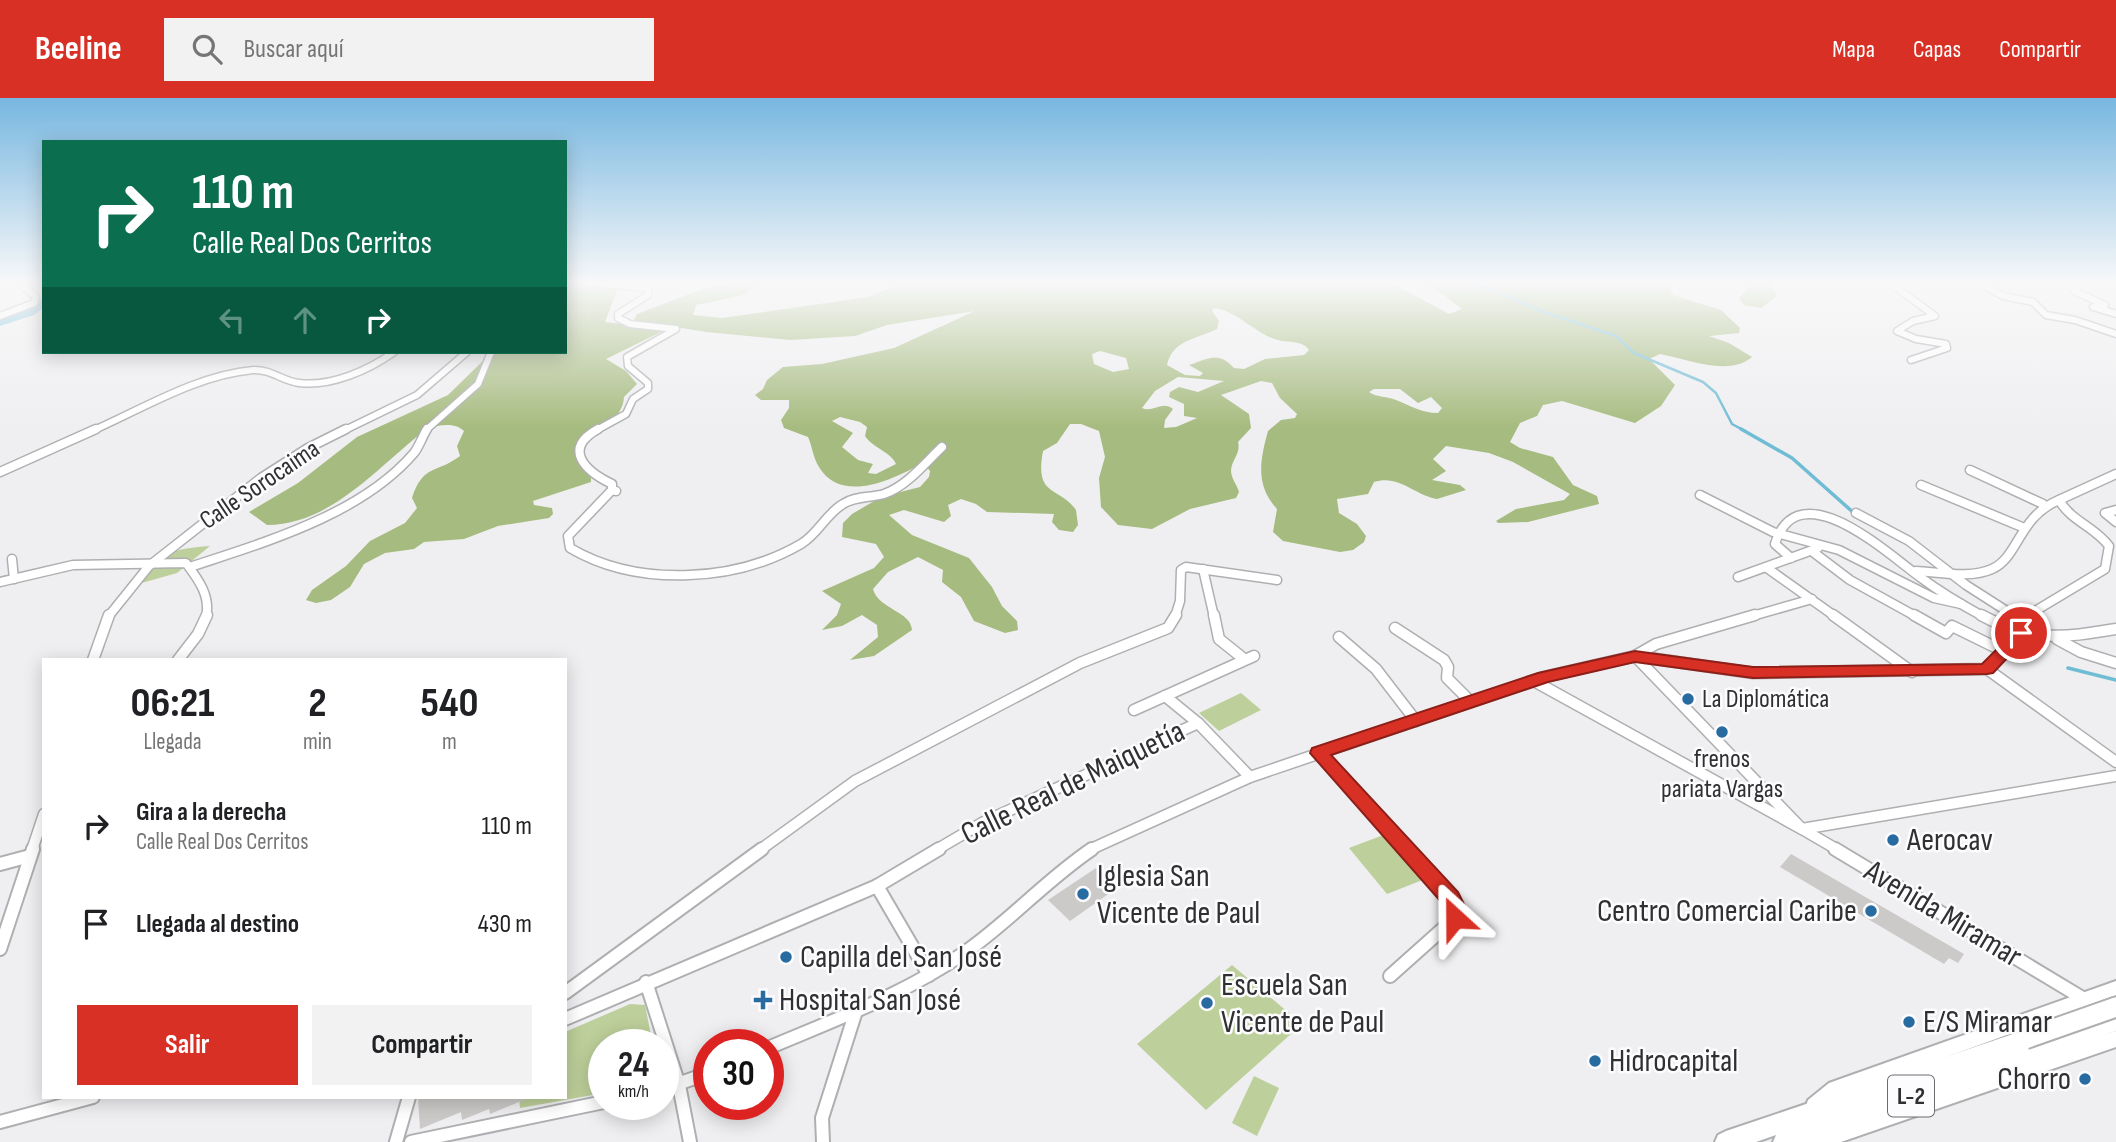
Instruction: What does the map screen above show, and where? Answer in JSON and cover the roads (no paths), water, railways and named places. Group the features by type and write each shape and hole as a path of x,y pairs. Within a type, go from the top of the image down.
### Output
{"main road":[{"name":"L-2","path":"1726,1142 2116,1007"},
{"name":"L-2","path":"1784,1142 2116,1020"}],"street":[{"path":"673,331 627,358 628,366 648,383 648,388 633,399 626,414 584,437 579,449 581,462 597,477 612,484 615,490 568,536 570,548 584,560 640,572 705,574 744,568 779,557 804,543 846,502 889,492 942,447"},
{"path":"1897,331 1916,339 1946,344 1947,348 1911,360"},
{"path":"0,472 211,378 254,370 274,372 297,383 326,382 375,366 391,354"},
{"name":"Calle Sorocaima","path":"94,658 107,618 153,563 261,478 308,448 418,395 465,354"},
{"path":"190,567 278,538 369,493 415,452 426,430 443,412 478,384 490,354"},
{"path":"1970,470 2043,504"},
{"path":"1890,574 1913,571 1950,573 1993,570 2003,562 2022,527 2043,504 2059,500 2116,474"},
{"path":"1921,485 1958,503 2022,527"},
{"path":"1700,495 1816,550 1850,580 1946,633 1952,626 2006,652"},
{"path":"1987,669 2006,652 2021,633 2022,621 2047,602 2105,569 2109,546 2103,535 2062,509 2059,500"},
{"path":"2116,510 2105,513 2116,522"},
{"path":"1856,513 1909,541 1950,573 2022,621"},
{"path":"1791,558 1775,544 1778,534 1799,516 1821,514 1862,533 1964,604 2021,633 2054,637 2116,629"},
{"path":"1738,577 1816,550 1839,550 1934,598 1964,604"},
{"path":"12,559 14,579"},
{"path":"0,582 73,565 186,562 206,597 209,611 206,625 180,658"},
{"path":"567,992 855,781 1080,663 1168,628 1175,621 1181,570 1186,567 1276,580"},
{"path":"1767,568 1912,672"},
{"path":"1134,710 1249,657 1219,639 1203,569"},
{"path":"784,1041 856,1011 929,975 966,952 1059,871 1100,843 1250,777 1534,681 1635,656 1656,644 1812,599"},
{"path":"1395,628 1444,660 1448,667 1447,678 1471,702"},
{"path":"1339,637 1376,669 1416,721"},
{"path":"2054,637 2081,652 2116,663"},
{"path":"1635,656 1753,673 1987,669 2116,762"},
{"name":"Avenida Miramar","path":"1635,656 1802,829"},
{"name":"Avenida Miramar","path":"1534,681 1802,829 2084,999"},
{"path":"1166,696 1198,723"},
{"name":"Calle Real de Maiquetía","path":"567,1018 646,982 877,886 982,823 1198,723 1250,777"},
{"path":"1319,753 1456,908 1455,918 1390,976"},
{"path":"1802,829 2116,776"},
{"path":"0,949 42,820"},
{"path":"0,864 30,856"},
{"path":"877,886 929,975"},
{"path":"646,982 661,1029"},
{"name":"L-2","path":"1802,1116 1836,1089 2116,988"},
{"path":"2084,999 2116,1020"},
{"path":"823,1142 822,1118 856,1011"},
{"name":"L-2","path":"1814,1142 2062,1060 2116,1039"},
{"path":"690,1142 679,1085 693,1079"},
{"path":"0,1122 86,1099"},
{"path":"396,1142 408,1099"},
{"path":"411,1142 588,1105"}],"waterway":[{"path":"1600,331 1616,336 1634,353 1703,382 1716,393 1732,424 1745,431"},
{"path":"1741,429 1792,458 1855,514"},
{"path":"2068,668 2116,680"}],"place":[{"name":"La Diplomática","path":"1688,699"},
{"name":"frenos pariata Vargas","path":"1722,732"},
{"name":"Aerocav","path":"1893,840"},
{"name":"Iglesia San Vicente de Paul","path":"1083,894"},
{"name":"Centro Comercial Caribe","path":"1871,911"},
{"name":"Capilla del San José","path":"786,957"},
{"name":"Hospital San José","path":"763,1000"},
{"name":"Escuela San Vicente de Paul","path":"1207,1003"},
{"name":"E/S Miramar","path":"1909,1022"},
{"name":"Hidrocapital","path":"1595,1061"},
{"name":"Chorro","path":"2085,1079"}]}
